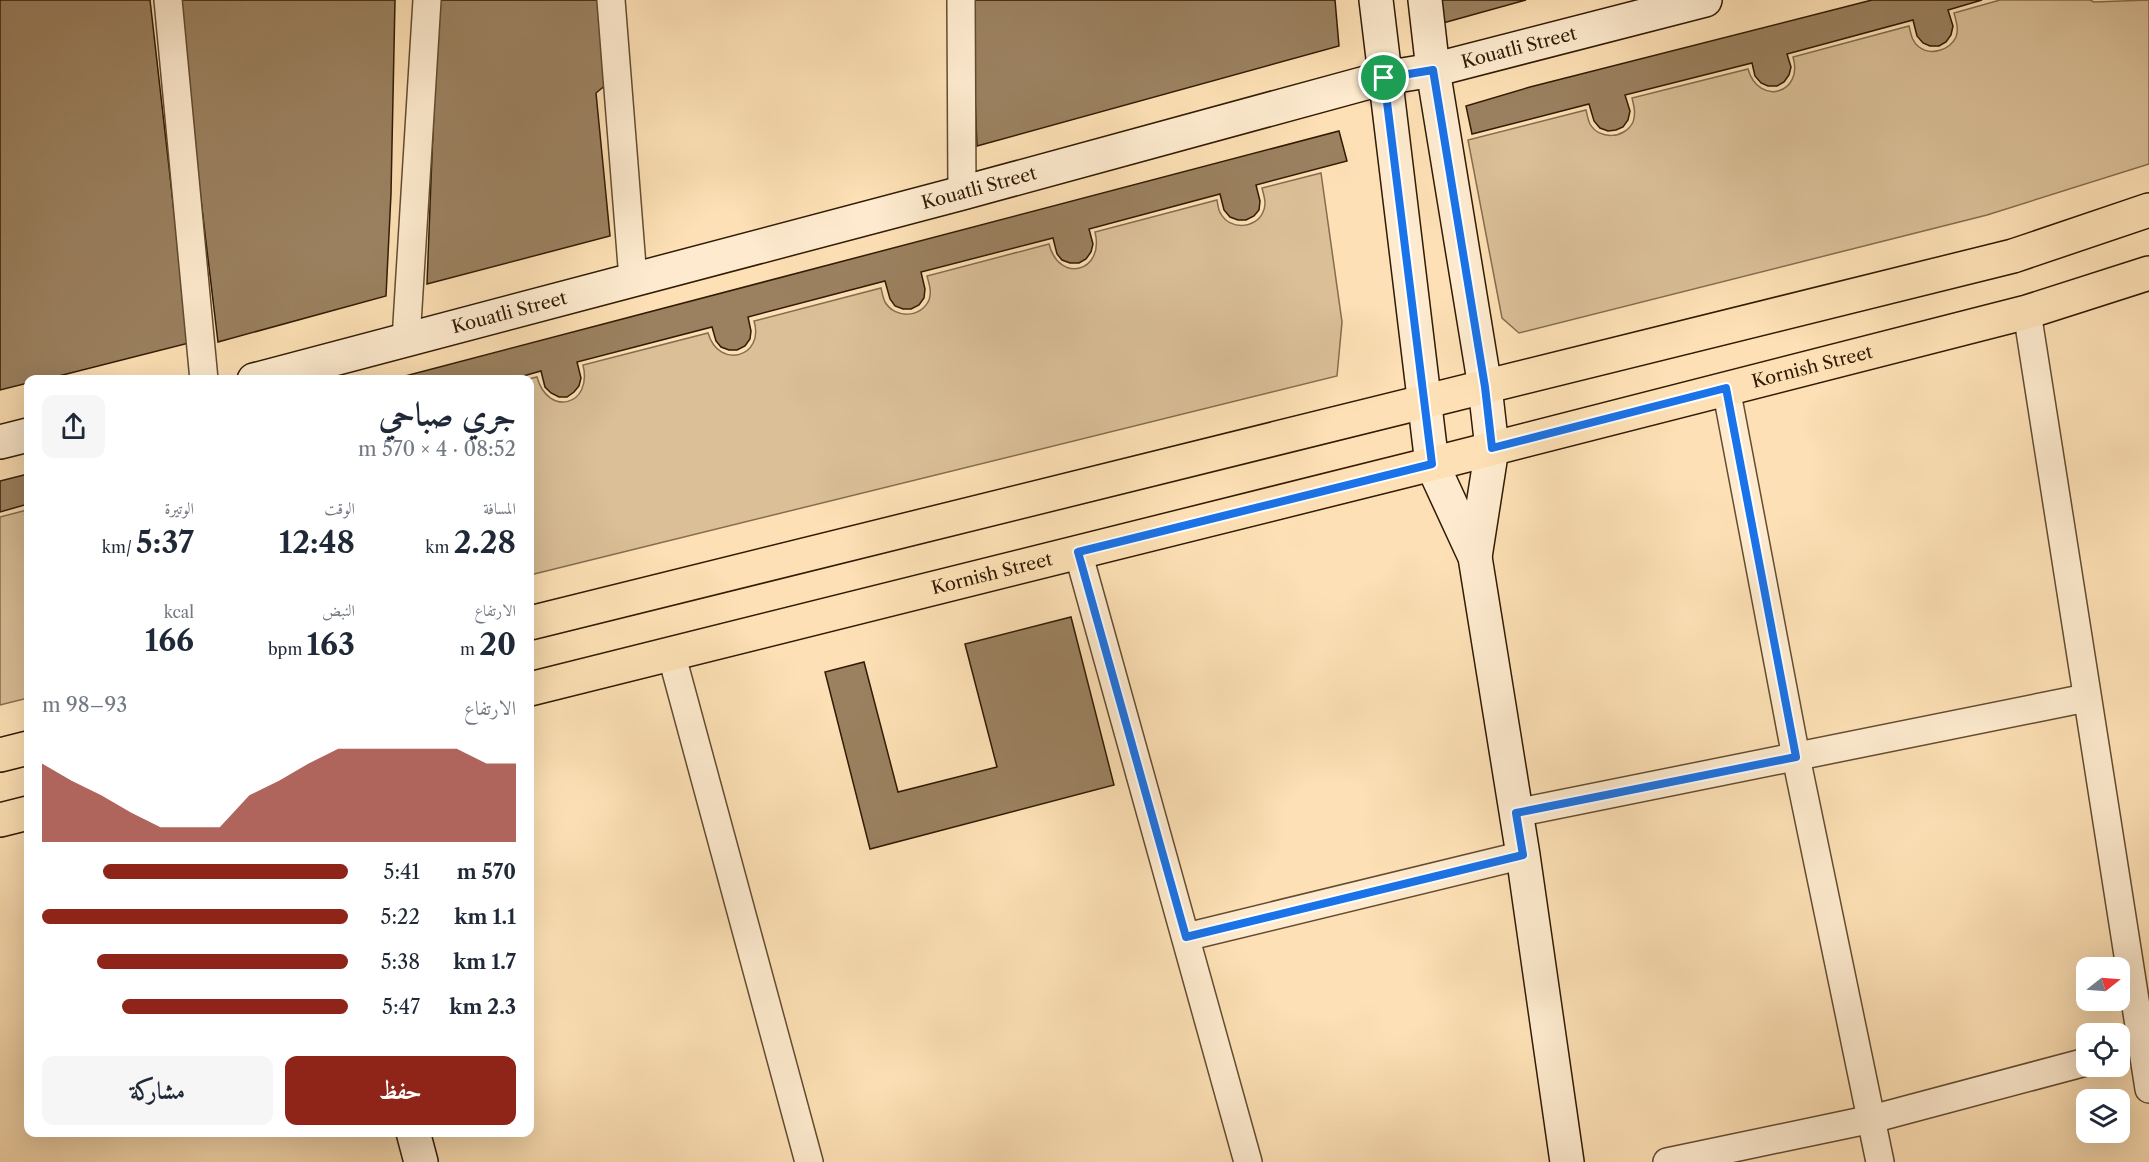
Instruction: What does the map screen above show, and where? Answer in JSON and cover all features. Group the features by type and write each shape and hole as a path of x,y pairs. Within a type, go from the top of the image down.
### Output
{"main road":[{"path":"1376,0 1432,464 1475,557 1523,855 1567,1162"},
{"path":"1425,0 1433,70 1485,387 1492,448 1475,557"},
{"name":"Kouatli Street","path":"273,375 962,193 1384,78 1433,70 1705,0"},
{"path":"534,622 2013,256 2149,210"},
{"name":"Kornish Street","path":"534,687 1432,464 2027,312 2149,273"},
{"path":"0,442 24,436"},
{"path":"0,755 24,749"},
{"path":"0,820 24,814"},
{"path":"414,1137 421,1162"}],"street":[{"path":"168,0 204,375"},
{"path":"406,340 427,0"},
{"path":"611,0 633,279"},
{"path":"961,0 962,193"},
{"path":"2027,312 2086,698 2131,1050 2149,1089"},
{"path":"1726,388 1796,757 1880,1162"},
{"path":"1078,552 1248,1162"},
{"path":"671,653 809,1162"},
{"path":"1516,813 2086,698"},
{"path":"1186,937 1523,855"},
{"path":"1667,1162 1872,1119 2076,1065"}],"shaded area":[{"path":"2000,0 2090,0 2094,2 2149,0 2149,164 1987,215 1519,333 1502,318 1468,140 1586,110 1589,122 1599,133 1618,134 1629,128 1633,122 1635,113 1632,98 1748,69 1754,81 1761,88 1779,91 1786,87 1792,79 1795,69 1793,57 1909,26 1913,40 1919,47 1929,51 1940,50 1953,42 1956,37 1954,13"},
{"path":"1321,173 1342,322 1337,376 534,574 534,378 537,377 550,398 559,402 568,401 582,390 583,365 708,333 714,345 721,352 730,355 739,354 753,343 756,333 754,321 881,288 889,308 901,314 914,313 925,306 929,300 927,276 1049,244 1054,257 1062,265 1080,268 1087,264 1093,256 1096,246 1095,232 1217,200 1219,211 1230,223 1249,224 1260,218 1264,209 1265,200 1262,188"},
{"path":"24,511 24,699 0,705 0,517"}],"building":[{"path":"0,0 150,0 189,343 63,375 24,375 24,384 0,390"},
{"path":"177,0 395,0 391,194 386,296 218,342"},
{"path":"438,0 598,0 607,84 596,93 610,236 427,284"},
{"path":"971,0 1335,0 1339,46 977,146"},
{"path":"1441,0 1526,0 1443,23"},
{"path":"1872,0 1982,0 1948,10 1953,26 1951,35 1939,46 1923,43 1917,36 1913,20 1787,54 1791,67 1789,75 1777,86 1761,83 1755,76 1752,63 1625,95 1630,111 1628,120 1623,127 1616,130 1608,131 1600,128 1594,121 1589,104 1472,134 1466,106 1530,87"},
{"path":"1339,131 1347,161 1256,185 1260,201 1259,210 1246,220 1230,217 1224,210 1220,194 1089,229 1093,244 1091,252 1079,263 1062,260 1057,254 1053,238 921,272 925,289 924,298 919,305 911,309 895,306 890,299 885,281 748,317 750,339 745,346 737,350 721,347 716,341 712,327 577,362 581,378 579,386 567,397 559,397 545,387 541,371 527,375 409,375"},
{"path":"24,475 24,505 0,512 0,481"},
{"path":"1071,617 1114,785 870,849 825,672 864,662 898,792 997,767 965,644"}],"route":[{"path":"1433,70 1485,387 1492,448 1726,388 1796,757 1516,813 1523,855 1186,937 1078,552 1432,464 1384,78 1433,70"}]}
